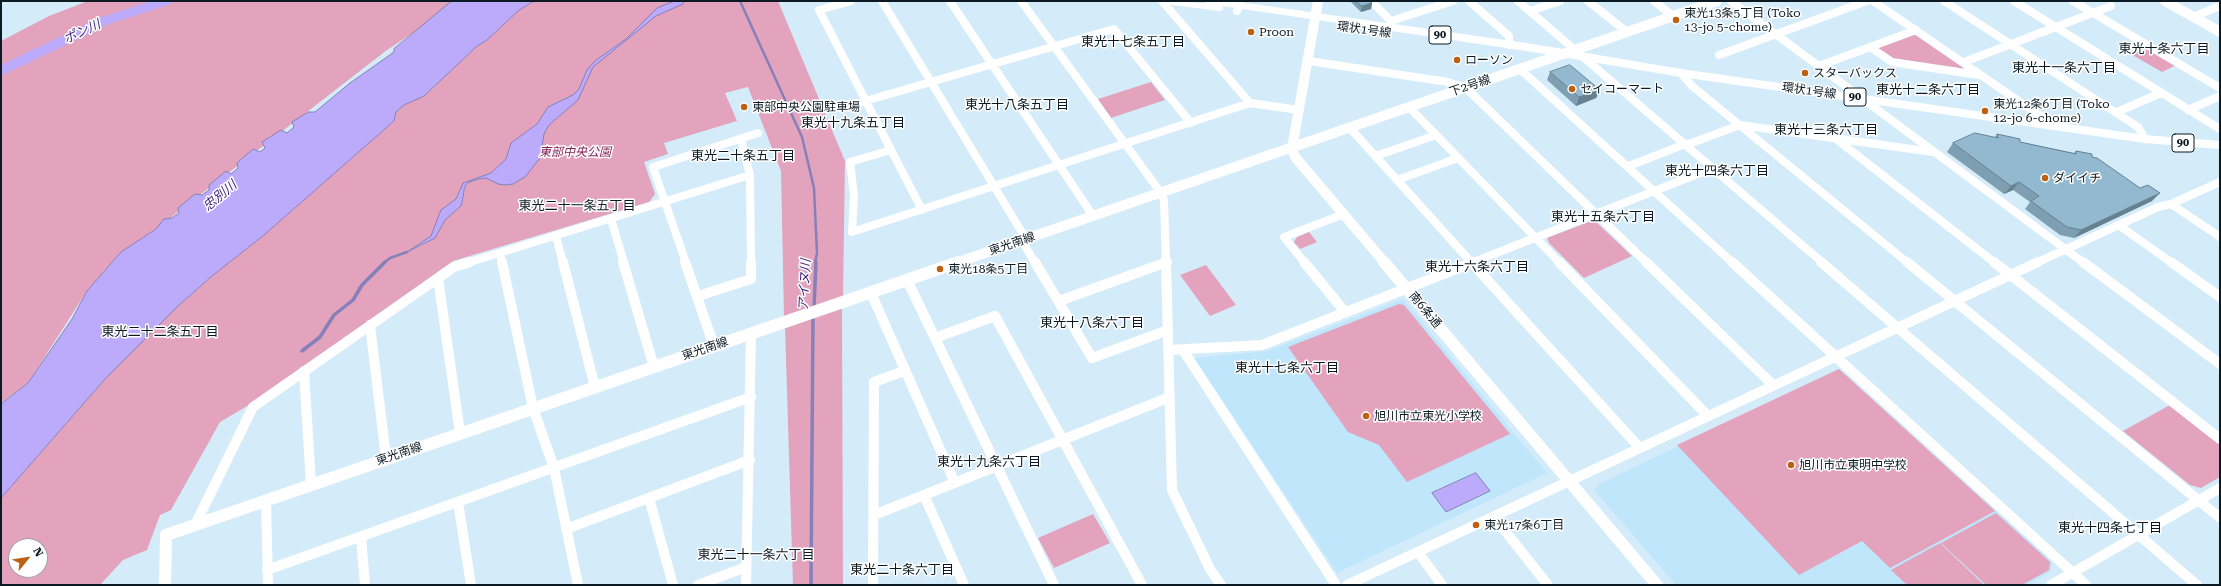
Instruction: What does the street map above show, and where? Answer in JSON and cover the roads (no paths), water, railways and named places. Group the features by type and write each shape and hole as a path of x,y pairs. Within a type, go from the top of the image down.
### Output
{"main road":[{"name":"環状1号線","path":"1164,1 1238,6"},
{"name":"環状1号線","path":"1210,1 1316,19 1509,45 1681,73 2145,139 2220,145"},
{"name":"環状1号線","path":"1390,28 1528,53 1564,54"}],"street":[{"path":"851,1 819,10 922,210"},
{"path":"882,1 994,187 1092,358 1168,330"},
{"path":"950,1 1093,216"},
{"path":"1021,1 1161,193 1164,200 1172,490 1210,569 1221,585"},
{"path":"1164,1 1250,103"},
{"path":"1292,148 1309,61 1318,1"},
{"path":"1371,1 1390,28 1443,2 1453,1"},
{"path":"1469,1 1509,36 1509,45"},
{"path":"1518,1 2197,585"},
{"path":"1530,11 1560,1"},
{"path":"1588,1 1627,32"},
{"path":"1654,1 1673,16"},
{"name":"下2号線","path":"1292,148 1717,1"},
{"path":"1732,1 2220,364"},
{"path":"1719,55 1867,1"},
{"path":"1873,1 1983,75 2055,126"},
{"path":"1944,1 2138,127 2145,139"},
{"path":"2014,1 2220,129"},
{"path":"2073,1 2220,88"},
{"path":"2165,1 2220,32"},
{"path":"1964,62 2111,6"},
{"path":"2193,17 2220,6"},
{"path":"841,108 1114,29 1190,123"},
{"path":"1819,66 1916,30"},
{"path":"1870,46 1892,62 1983,75"},
{"path":"1309,61 1448,82 1466,88 1773,385"},
{"path":"1520,69 1836,355 2086,585"},
{"path":"1681,73 1692,86 2220,518"},
{"path":"2116,112 2161,93"},
{"path":"2188,110 2220,96"},
{"path":"891,150 850,162 854,196 852,232 1250,103 1299,110"},
{"path":"1409,107 1707,415"},
{"path":"1628,166 1740,125 1935,153"},
{"path":"1350,128 1639,447"},
{"path":"714,346 653,167 758,133"},
{"path":"1376,156 1436,135"},
{"path":"1836,138 2220,439"},
{"path":"698,296 751,279 750,175 741,139"},
{"name":"東光南線","path":"165,585 166,535 386,458 1292,148"},
{"name":"南6条通","path":"1292,148 1295,157 1657,585"},
{"path":"1397,180 1458,158"},
{"path":"1169,350 1262,345 1713,168"},
{"path":"195,525 253,407 454,267 750,175"},
{"path":"1347,585 1836,355 2120,226 2158,207 2171,204 2220,182"},
{"path":"2171,204 2220,237"},
{"path":"1344,214 1284,237 1345,312"},
{"path":"611,219 654,367"},
{"path":"2120,226 2220,296"},
{"path":"556,236 595,387"},
{"path":"500,253 532,408 554,468 578,585"},
{"path":"1059,301 1166,262"},
{"path":"438,278 460,433"},
{"path":"906,280 1054,585"},
{"path":"871,293 904,371 955,483"},
{"path":"935,338 996,316 1142,585"},
{"path":"370,325 386,458"},
{"path":"746,585 752,397 751,333"},
{"path":"1183,350 1336,585"},
{"path":"304,371 311,484"},
{"path":"874,585 874,382 904,371"},
{"path":"267,570 752,397"},
{"path":"874,515 1170,397"},
{"path":"566,529 750,460"},
{"path":"2051,585 2220,488"},
{"path":"924,496 964,585"},
{"path":"649,498 673,585"},
{"path":"266,500 268,585"},
{"path":"458,502 471,585"},
{"path":"1494,517 1548,585"},
{"path":"361,537 365,585"},
{"path":"1418,552 1442,585"},
{"path":"698,585 746,567"}],"water":[{"name":"忠別川","path":"452,1 534,1 518,11 487,40 476,47 424,96 404,105 396,112 394,121 264,235 212,276 179,305 105,379 1,498 1,404 28,383 72,319 87,291 121,252 156,229 164,219 172,218 179,213 178,208 195,194 202,195 209,190 209,185 226,171 231,174 238,168 237,163 253,149 260,152 265,148 262,142 281,130 287,133 294,127 292,122 308,112 315,112 350,83 394,52 394,49"},
{"path":"675,1 684,1 683,4 656,16 593,67 578,100 549,125 544,134 540,158 525,177 513,184 505,185 498,184 486,178 467,183 464,189 461,206 445,220 435,238 407,252 431,236 441,210 456,199 463,183 491,173 506,159 511,143 537,124 548,107 573,95 579,89 587,70 595,61 626,39 657,8"},
{"path":"1476,473 1490,491 1446,512 1432,493"}],"waterway":[{"name":"ポン川","path":"1,71 104,21 166,1"},
{"name":"アイヌ川","path":"740,1 802,137 814,188 817,253 815,263"},
{"path":"790,109 797,108"},
{"path":"384,263 390,258 407,252"},
{"name":"アイヌ川","path":"814,308 816,262"},
{"path":"302,351 320,337 334,315 353,300 362,285 384,263"},
{"name":"アイヌ川","path":"811,585 813,316"}],"place":[{"name":"東光13条5丁目 (Toko 13-jo 5-chome)","path":"1676,20"},
{"name":"Proon","path":"1251,32"},
{"name":"ローソン","path":"1457,60"},
{"name":"スターバックス","path":"1805,73"},
{"name":"セイコーマート","path":"1572,89"},
{"name":"東部中央公園駐車場","path":"744,107"},
{"name":"東光12条6丁目 (Toko 12-jo 6-chome)","path":"1985,111"},
{"name":"ダイイチ","path":"2045,178"},
{"name":"東光18条5丁目","path":"940,269"},
{"name":"旭川市立東光小学校","path":"1366,416"},
{"name":"旭川市立東明中学校","path":"1791,465"},
{"name":"東光17条6丁目","path":"1476,525"}],"district":[{"name":"東光十七条五丁目","path":"1133,42"},
{"name":"東光十条六丁目","path":"2164,49"},
{"name":"東光十一条六丁目","path":"2064,68"},
{"name":"東光十二条六丁目","path":"1928,90"},
{"name":"東光十八条五丁目","path":"1017,105"},
{"name":"東光十九条五丁目","path":"853,123"},
{"name":"東光十三条六丁目","path":"1826,130"},
{"name":"東光二十条五丁目","path":"743,156"},
{"name":"東光十四条六丁目","path":"1717,171"},
{"name":"東光二十一条五丁目","path":"577,206"},
{"name":"東光十五条六丁目","path":"1603,217"},
{"name":"東光十六条六丁目","path":"1477,267"},
{"name":"東光十八条六丁目","path":"1092,323"},
{"name":"東光二十二条五丁目","path":"160,332"},
{"name":"東光十七条六丁目","path":"1287,368"},
{"name":"東光十九条六丁目","path":"989,462"},
{"name":"東光十四条七丁目","path":"2110,528"},
{"name":"東光二十一条六丁目","path":"756,555"},
{"name":"東光二十条六丁目","path":"902,570"}],"park label":[{"name":"東部中央公園","path":"575,152"}]}
